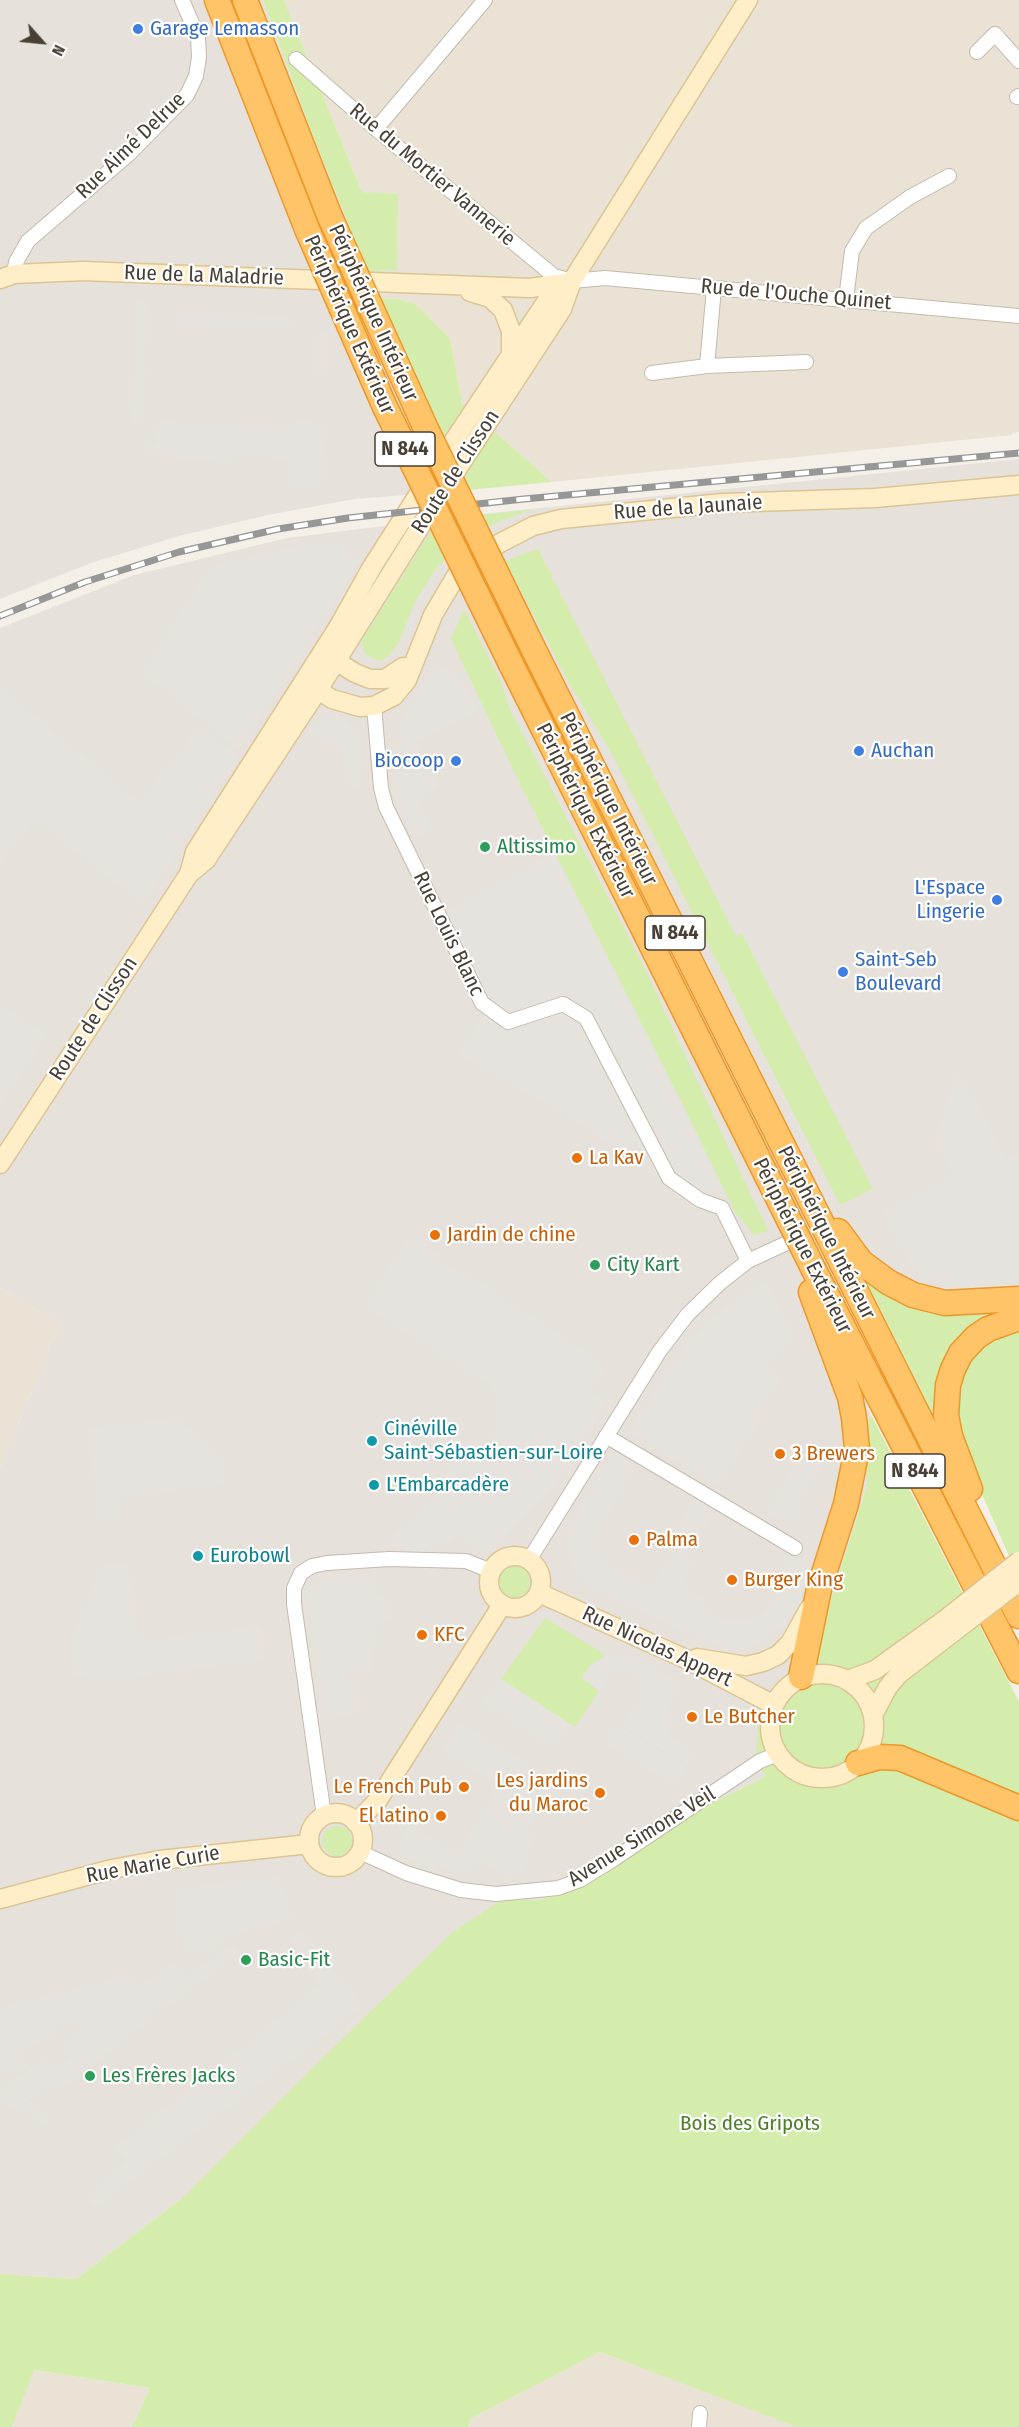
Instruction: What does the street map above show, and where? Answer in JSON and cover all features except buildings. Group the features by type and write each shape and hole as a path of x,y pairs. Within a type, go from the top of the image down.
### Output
{"highway":[{"name":"Périphérique Extérieur","path":"217,0 307,229 385,407 814,1270 1019,1671"},
{"name":"Périphérique Intérieur","path":"245,0 330,217 421,419 781,1144 816,1200 838,1244 974,1529 1019,1616"},
{"path":"838,1244 874,1273 913,1295 945,1303 1019,1299"},
{"path":"801,1677 819,1589 846,1504 857,1449 850,1397 808,1286 814,1270"},
{"path":"974,1529 977,1507 960,1465 946,1415 948,1385 953,1369 968,1344 988,1329 1019,1318"},
{"path":"858,1763 879,1757 900,1758 1019,1808"}],"main road":[{"name":"Route de Clisson","path":"309,687 328,666 562,309 572,281 748,0"},
{"name":"Rue de la Maladrie","path":"7,277 83,271 542,288 572,281"},
{"name":"Route de Clisson","path":"0,1164 189,874 206,860 309,687 390,539 447,451 548,299 572,281"},
{"name":"Rue de la Maladrie","path":"446,285 482,294 503,310 511,331 511,357"},
{"name":"Rue de la Jaunaie","path":"374,706 398,692 407,680 433,615 445,592 467,562 533,526 561,519 723,503 875,498 1019,485"},
{"name":"Route de Clisson","path":"328,666 388,560 391,553 390,539"},
{"name":"Rue de la Jaunaie","path":"374,706 382,687 396,683 403,667 419,650"},
{"name":"Rue de la Jaunaie","path":"328,666 369,679 385,679 403,667"},
{"path":"309,687 332,699 352,705 374,706"},
{"path":"519,1556 529,1560 540,1574 539,1593 535,1600 525,1606 514,1608 502,1605 490,1590 491,1571 506,1558 519,1556"},
{"path":"873,1714 888,1687 899,1674 1019,1561"},
{"path":"848,1680 875,1670 1019,1582"},
{"path":"686,1659 703,1658 746,1666 778,1656 790,1643 819,1589"},
{"name":"Rue Nicolas Appert","path":"539,1593 686,1659 774,1705"},
{"path":"356,1823 378,1800 502,1605"},
{"path":"825,1673 848,1680 864,1694 873,1714 873,1736 865,1755 858,1763 841,1774 821,1778 810,1777 792,1769 778,1754 770,1735 769,1725 774,1705 785,1689 801,1677 825,1673"},
{"path":"342,1814 356,1823 363,1840 360,1852 351,1863 333,1868 317,1860 309,1844 312,1827 324,1816 342,1814"},
{"name":"Rue Marie Curie","path":"0,1899 112,1869 159,1860 309,1844"}],"street":[{"name":"Rue Aimé Delrue","path":"7,277 28,241 129,154 187,95 196,76 199,57 198,37 182,0"},
{"path":"376,129 486,0"},
{"path":"977,52 994,34 1019,62"},
{"name":"Rue du Mortier Vannerie","path":"296,59 546,272 572,281"},
{"path":"846,299 852,251 867,228 910,196 949,176"},
{"name":"Rue de l'Ouche Quinet","path":"572,281 605,278 1019,316"},
{"path":"707,366 714,288"},
{"path":"652,373 707,366 806,362"},
{"name":"Rue Louis Blanc","path":"374,706 381,788 386,807 482,1003 508,1022 563,1004 586,1017 669,1178 700,1200 722,1208 748,1261"},
{"path":"529,1560 659,1352 688,1314 748,1261 807,1234"},
{"path":"606,1436 795,1548"},
{"path":"324,1816 294,1604 294,1588 301,1574 312,1566 327,1563 389,1559 466,1561 491,1571"},
{"name":"Avenue Simone Veil","path":"360,1852 406,1873 461,1890 496,1894 558,1888 580,1880 760,1761 778,1754"}],"shaded area":[{"path":"0,0 263,0 308,123 384,313 468,490 355,499 268,515 179,536 91,563 0,599"},
{"path":"284,0 1019,0 1019,432 1012,433 1012,435 552,482 462,403 450,338 415,304 398,299 378,298 367,271 398,194 362,192"},
{"path":"137,302 147,302 143,422 133,422"},
{"path":"177,314 293,318 293,329 176,325"},
{"path":"316,332 327,333 325,376 314,375"},
{"path":"158,422 292,428 293,422 324,423 321,488 288,487 289,458 233,455 233,460 173,457 173,453 142,452 143,444 157,445"},
{"path":"1019,459 1019,1294 944,1297 881,1274 826,1315 872,1417 867,1420 867,1486 820,1634 756,1757 765,1777 700,1809 614,1868 566,1894 536,1900 502,1900 185,2196 76,2279 0,2274 0,1469 60,1323 0,1288 0,628 134,575 287,538 481,514"},
{"path":"338,543 358,561 239,748 143,673 211,567 304,546"},
{"path":"434,663 462,682 476,710 415,741 438,787 416,799 432,828 414,837 396,798 395,767 402,721 420,693"},
{"path":"2,689 139,803 200,727 236,756 143,903 35,818 0,862 0,692"},
{"path":"331,719 347,722 357,732 362,767 358,786 352,788 340,739 325,743 307,732"},
{"path":"554,855 720,1187 689,1202 587,1126 459,1053 490,1009 449,910"},
{"path":"0,1006 45,1035 0,1105"},
{"path":"958,1071 1006,1161 1019,1155 1019,1285 975,1287 920,1280 884,1213 955,1175 936,1140"},
{"path":"410,1238 443,1259 440,1264 453,1272 456,1268 605,1367 589,1392 605,1403 553,1486 527,1515 486,1553 479,1546 475,1550 459,1534 445,1547 437,1540 420,1554 403,1554 389,1540 447,1487 438,1478 468,1451 477,1459 485,1451 494,1439 498,1424 497,1393 490,1382 483,1377 481,1380 366,1305"},
{"path":"766,1284 796,1338 765,1362 780,1381 755,1412 761,1417 719,1484 630,1431 681,1353 698,1333 747,1289 752,1295"},
{"path":"0,1288 60,1323 0,1469"},
{"path":"183,1418 184,1429 191,1429 220,1458 226,1482 118,1497 121,1517 98,1519 90,1430"},
{"path":"810,1443 827,1455 804,1491 794,1522 782,1520 768,1511"},
{"path":"615,1449 637,1463 596,1533 595,1546 599,1555 609,1565 651,1588 673,1553 666,1547 696,1497 715,1509 684,1558 694,1563 680,1585 702,1599 704,1610 726,1622 749,1621 770,1606 782,1585 786,1569 785,1559 800,1560 810,1567 792,1613 785,1623 757,1643 736,1646 717,1644 589,1586 576,1571 567,1551 569,1530"},
{"path":"102,1566 128,1566 139,1643 261,1627 265,1658 105,1680 103,1675 86,1677 86,1673 76,1675 71,1643"},
{"path":"372,1575 374,1598 387,1597 389,1619 375,1621 377,1642 370,1644 372,1668 343,1671 344,1681 355,1680 358,1713 321,1717 309,1594 318,1593 317,1581"},
{"path":"606,1655 633,1657 681,1686 664,1713 674,1720 665,1735 695,1755 685,1763 624,1726 643,1692 640,1678 627,1670 616,1670 607,1677 599,1691 582,1677 590,1666"},
{"path":"501,1679 569,1724 553,1748 484,1703"},
{"path":"461,1724 528,1766 520,1779 527,1784 496,1832 531,1854 519,1872 516,1870 510,1879 479,1859 469,1875 460,1869 457,1874 438,1862 432,1870 397,1848 411,1826 457,1855 500,1786 444,1751"},
{"path":"616,1725 685,1767 674,1784 606,1742"},
{"path":"530,1780 548,1792 526,1828 536,1835 527,1848 499,1831"},
{"path":"278,1878 291,1919 232,1933 210,1950 186,1953 174,1890"},
{"path":"303,1931 362,2005 96,2206 85,2196 128,2162 116,2148 322,1985 291,1942"},
{"path":"234,1945 239,1952 163,2009 159,2004 152,2009 155,2015 57,2091 50,2084 23,2104 33,2101 47,2120 40,2124 30,2114 0,2100 0,2093 47,2057 58,2069 72,2058 63,2043 120,2002 97,2009 97,2017 57,2026 57,2035 18,2047 26,2066 0,2074 0,2008 134,1975 138,1987 130,1995 175,1963 187,1977"},
{"path":"600,2352 797,2427 468,2427 470,2419"},
{"path":"33,2370 150,2388 132,2427 12,2427"}],"green space":[{"path":"263,0 284,0 362,192 398,194 397,270 367,271 308,123"},
{"path":"378,298 398,299 415,304 450,338 462,403 552,482 468,490"},
{"path":"533,509 474,534 458,547 436,569 415,602 400,640 390,655 383,660 376,660 365,654 361,642 438,520"},
{"path":"538,549 736,936 742,933 873,1189 840,1205 612,754 569,683 505,561"},
{"path":"464,609 501,682 509,707 640,959 768,1231 754,1235 735,1212 518,780 451,639"},
{"path":"881,1274 944,1297 1019,1294 1019,1579 959,1441 934,1416 867,1283"},
{"name":"Bois des Gripots","path":"872,1417 1019,1702 1019,2427 797,2427 600,2352 470,2419 468,2427 132,2427 150,2388 34,2370 12,2427 0,2427 0,2274 76,2279 185,2196 453,1932 502,1900 536,1900 566,1894 614,1868 700,1809 765,1777 756,1757 758,1725 782,1680 799,1666 820,1634 867,1486 867,1420"},
{"path":"513,1565 525,1570 530,1582 525,1594 513,1599 501,1594 496,1582 501,1570"},
{"path":"545,1618 606,1655 590,1666 582,1678 599,1691 575,1727 501,1679"},
{"path":"337,1826 348,1830 352,1841 348,1852 337,1856 326,1852 322,1841 326,1830"}],"railway":[{"path":"0,616 85,582 179,552 278,529 348,518 524,499 1019,453"}],"place":[{"name":"Garage Lemasson","path":"138,29"},
{"name":"Auchan","path":"859,751"},
{"name":"Biocoop","path":"456,761"},
{"name":"Altissimo","path":"485,847"},
{"name":"L'Espace Lingerie","path":"997,900"},
{"name":"Saint-Seb Boulevard","path":"843,972"},
{"name":"La Kav","path":"577,1158"},
{"name":"Jardin de chine","path":"435,1235"},
{"name":"City Kart","path":"595,1265"},
{"name":"Cinéville Saint-Sébastien-sur-Loire","path":"372,1441"},
{"name":"3 Brewers","path":"780,1454"},
{"name":"L'Embarcadère","path":"374,1485"},
{"name":"Palma","path":"634,1540"},
{"name":"Eurobowl","path":"198,1556"},
{"name":"Burger King","path":"732,1580"},
{"name":"KFC","path":"422,1635"},
{"name":"Le Butcher","path":"692,1717"},
{"name":"Le French Pub","path":"464,1787"},
{"name":"Les jardins du Maroc","path":"600,1793"},
{"name":"El latino","path":"441,1816"},
{"name":"Basic-Fit","path":"246,1960"},
{"name":"Les Frères Jacks","path":"90,2076"}]}
